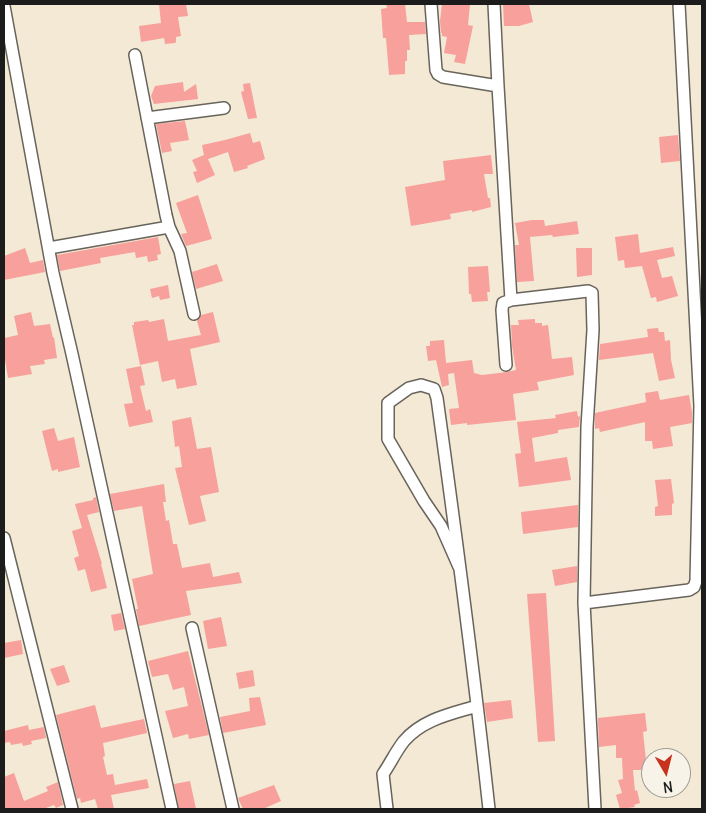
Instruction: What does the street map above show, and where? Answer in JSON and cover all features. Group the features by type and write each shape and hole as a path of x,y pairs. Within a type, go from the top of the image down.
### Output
{"street":[{"path":"430,4 436,70 438,74 443,77 498,86"},
{"path":"494,4 511,300"},
{"path":"584,603 689,590 694,587 696,581 700,406 679,4"},
{"path":"4,6 8,57 53,273 172,809"},
{"path":"135,55 169,227 180,251 194,314"},
{"path":"147,118 224,108"},
{"path":"49,248 169,227"},
{"path":"506,364 502,310 504,303 511,300 588,291 592,293 593,330 587,427 584,603 595,809"},
{"path":"460,569 441,526 424,501 388,439 388,404 409,388 421,385 434,389 437,398 460,569 478,706 489,809"},
{"path":"4,538 72,809"},
{"path":"192,628 232,809"},
{"path":"387,809 382,774 404,742 421,726 439,717 478,706"}],"building":[{"path":"159,4 186,4 188,16 178,17 181,36 176,37 175,43 165,44 164,38 141,42 139,26 161,23"},
{"path":"386,4 405,4 407,22 425,22 426,34 409,35 410,50 407,50 405,74 389,75 386,38 383,38 381,9 387,8"},
{"path":"442,4 470,4 468,25 473,26 465,64 454,62 456,55 444,53 447,37 442,36 441,33"},
{"path":"503,4 529,4 533,22 519,26 504,26"},
{"path":"183,82 184,92 196,84 198,99 154,104 151,96 155,86"},
{"path":"250,83 257,118 248,119 241,92 244,91 243,84"},
{"path":"185,121 189,140 170,143 172,151 162,153 156,124"},
{"path":"250,133 253,143 260,141 265,159 247,166 248,168 234,172 228,152 208,159 215,175 197,183 193,172 197,171 192,160 204,155 202,145"},
{"path":"678,135 680,161 661,163 659,137"},
{"path":"491,155 493,174 484,174 491,207 472,212 472,210 450,214 451,219 411,226 405,187 445,180 443,161"},
{"path":"198,195 212,239 186,246 181,234 187,233 176,203"},
{"path":"544,220 545,226 577,221 579,234 530,237 534,281 517,282 515,245 519,245 515,223"},
{"path":"638,234 640,253 673,247 675,256 657,260 662,278 672,276 678,296 657,302 656,297 651,298 642,266 625,268 624,260 618,261 615,237"},
{"path":"158,237 161,254 157,255 158,260 148,262 147,256 136,258 135,252 100,258 101,263 60,271 57,255"},
{"path":"25,248 30,263 43,260 45,272 4,280 4,256"},
{"path":"576,248 592,248 592,275 577,277"},
{"path":"217,264 223,281 196,289 192,272"},
{"path":"488,266 490,292 487,292 488,301 472,302 471,294 469,294 468,267"},
{"path":"168,285 170,298 160,300 159,296 152,298 150,289"},
{"path":"31,312 34,326 50,324 57,358 44,360 45,364 30,366 32,374 8,378 4,338 18,335 14,316"},
{"path":"213,312 220,342 190,349 197,385 177,389 175,379 162,382 158,361 140,365 132,325 134,325 134,322 164,319 168,341 201,335 197,321 201,315"},
{"path":"535,319 535,323 542,323 542,326 548,325 552,359 572,357 574,375 537,382 539,390 513,394 516,420 451,425 449,409 459,408 454,373 448,374 449,385 442,387 436,360 428,361 426,346 430,346 430,341 444,340 446,363 472,360 474,373 482,375 516,370 511,325 519,325 518,320"},
{"path":"658,328 659,332 664,332 665,341 670,340 671,360 675,378 659,381 653,353 599,360 600,344 648,337 647,329"},
{"path":"141,366 145,385 140,386 146,411 150,409 153,422 129,427 124,404 133,403 126,369"},
{"path":"658,391 660,400 689,395 692,423 670,427 673,446 653,449 652,441 645,441 645,422 600,432 599,428 595,429 595,413 646,402 645,393"},
{"path":"577,411 578,417 580,416 579,427 558,430 558,433 532,438 535,462 567,457 571,480 519,487 515,454 521,453 517,422 556,418 555,415"},
{"path":"191,417 197,449 211,447 219,492 200,496 206,521 189,525 175,468 182,467 179,446 175,447 172,421"},
{"path":"54,428 58,441 74,437 80,467 58,472 58,469 52,471 42,431"},
{"path":"671,479 674,503 672,504 672,515 655,516 655,507 658,506 655,480"},
{"path":"164,484 166,502 163,502 166,521 169,520 173,544 177,544 182,568 210,563 213,577 239,572 242,583 186,591 191,615 139,626 136,609 138,609 132,579 153,574 142,506 114,511 110,494"},
{"path":"96,497 99,512 87,515 102,564 107,588 91,592 85,569 78,571 74,558 79,556 72,531 82,528 75,504 93,500"},
{"path":"578,505 578,527 523,534 521,512"},
{"path":"577,566 577,582 555,586 552,570"},
{"path":"546,593 555,741 538,742 527,594"},
{"path":"121,613 125,629 114,631 111,615"},
{"path":"221,617 227,646 208,649 203,621"},
{"path":"21,640 23,654 4,658 4,643"},
{"path":"188,651 209,735 189,739 188,734 173,738 165,711 188,706 184,687 173,690 168,674 152,677 148,661"},
{"path":"64,665 70,682 57,686 50,669"},
{"path":"253,670 255,686 239,689 236,673"},
{"path":"260,697 266,725 223,733 220,717 250,711 249,698"},
{"path":"511,700 513,718 487,722 484,703"},
{"path":"95,705 101,728 144,719 147,733 103,743 105,756 103,757 107,775 113,774 115,785 147,779 149,788 111,795 114,809 98,809 95,799 81,803 80,798 77,799 56,715"},
{"path":"645,713 647,731 643,732 645,748 641,748 641,770 633,770 635,791 637,790 640,803 634,805 635,807 620,809 616,795 622,793 618,780 623,779 622,758 616,758 616,745 599,747 598,718"},
{"path":"28,725 29,730 44,727 46,738 31,741 32,744 23,746 22,743 11,745 10,742 4,743 4,731"},
{"path":"14,773 24,801 48,791 46,787 58,782 63,805 56,808 54,805 43,809 4,809 4,777"},
{"path":"190,781 196,809 179,809 174,784"},
{"path":"274,785 281,801 263,809 243,809 238,798"}]}
